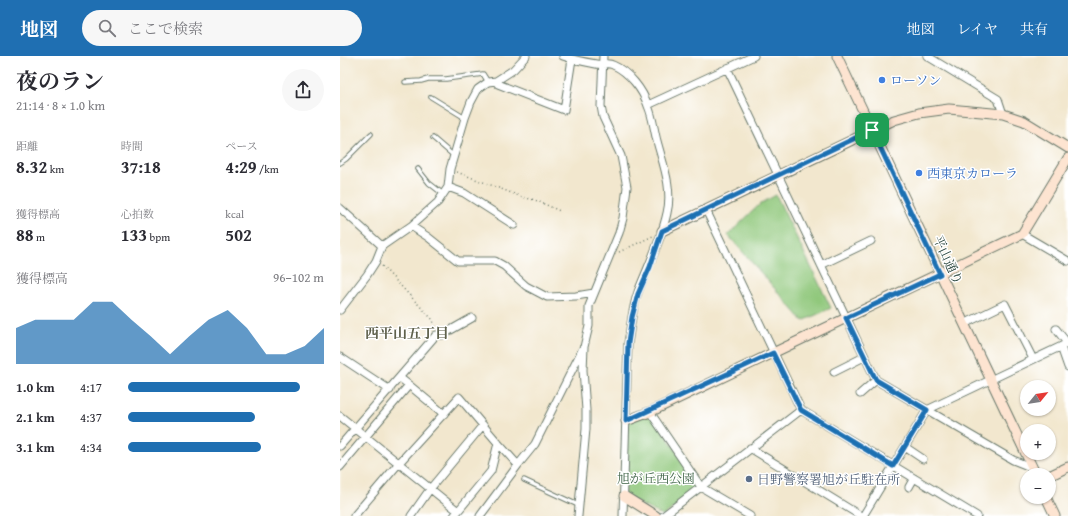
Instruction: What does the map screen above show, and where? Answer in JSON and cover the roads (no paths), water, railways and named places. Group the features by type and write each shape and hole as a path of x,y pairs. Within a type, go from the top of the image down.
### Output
{"street":[{"path":"340,310 367,275 376,261 382,246 411,226 438,202 445,190 465,118 478,89 513,70 526,56"},
{"path":"563,56 598,64 603,60"},
{"path":"648,105 754,56"},
{"name":"平山通り","path":"837,56 1032,468"},
{"path":"927,56 940,59 998,99 1003,114"},
{"path":"492,81 564,110 572,59"},
{"path":"603,60 613,64 624,72 639,88 648,105 669,189 668,212 650,267 638,294 632,317 628,343 623,516"},
{"path":"578,516 586,429 583,370 584,347 589,326 589,306 611,256 623,218 627,187 621,156 603,117 601,106 603,60"},
{"path":"727,68 876,380 1027,468"},
{"path":"662,231 872,130 894,120 913,114 949,109 1003,114 1024,121 1068,148"},
{"path":"626,421 650,412 1022,234 1068,158"},
{"path":"445,190 464,193 514,225"},
{"path":"340,208 382,246"},
{"path":"706,210 801,410 977,516"},
{"path":"411,226 428,237 458,261 494,261 504,266 526,286 547,296 576,296 594,294"},
{"path":"1022,234 1068,261"},
{"path":"821,265 871,241"},
{"path":"964,324 1005,304 1033,359"},
{"path":"340,446 436,335 442,335 472,318"},
{"path":"1056,329 1065,344 1068,367"},
{"path":"750,448 862,516 927,410 1065,344"},
{"path":"480,516 535,444 584,347"},
{"path":"340,357 390,390"},
{"path":"834,372 864,357"},
{"path":"400,378 444,414"},
{"path":"860,394 876,380"},
{"path":"340,467 409,385"},
{"path":"354,516 399,463 459,397 518,465"},
{"path":"663,516 801,410"},
{"path":"650,412 701,487 750,516"},
{"path":"340,416 399,463 456,513 491,471 498,443"},
{"path":"411,516 430,489 483,425"},
{"path":"905,447 923,458"},
{"path":"1056,473 1068,467"},
{"path":"909,487 914,478"},
{"path":"624,496 656,516"},
{"path":"1049,504 1055,516"}],"lane":[{"path":"405,82 428,79 446,79 482,74 492,81"},
{"path":"431,97 465,118"},
{"path":"340,163 346,160 371,134"},
{"path":"433,138 454,156"},
{"path":"418,169 429,183 445,190"},
{"path":"524,480 579,506"}],"place":[{"name":"ローソン","path":"882,80"},
{"name":"西東京カローラ","path":"919,173"},
{"name":"日野警察署旭が丘駐在所","path":"749,479"}],"district":[{"name":"西平山五丁目","path":"407,333"}],"park label":[{"name":"旭が丘西公園","path":"656,478"}]}
